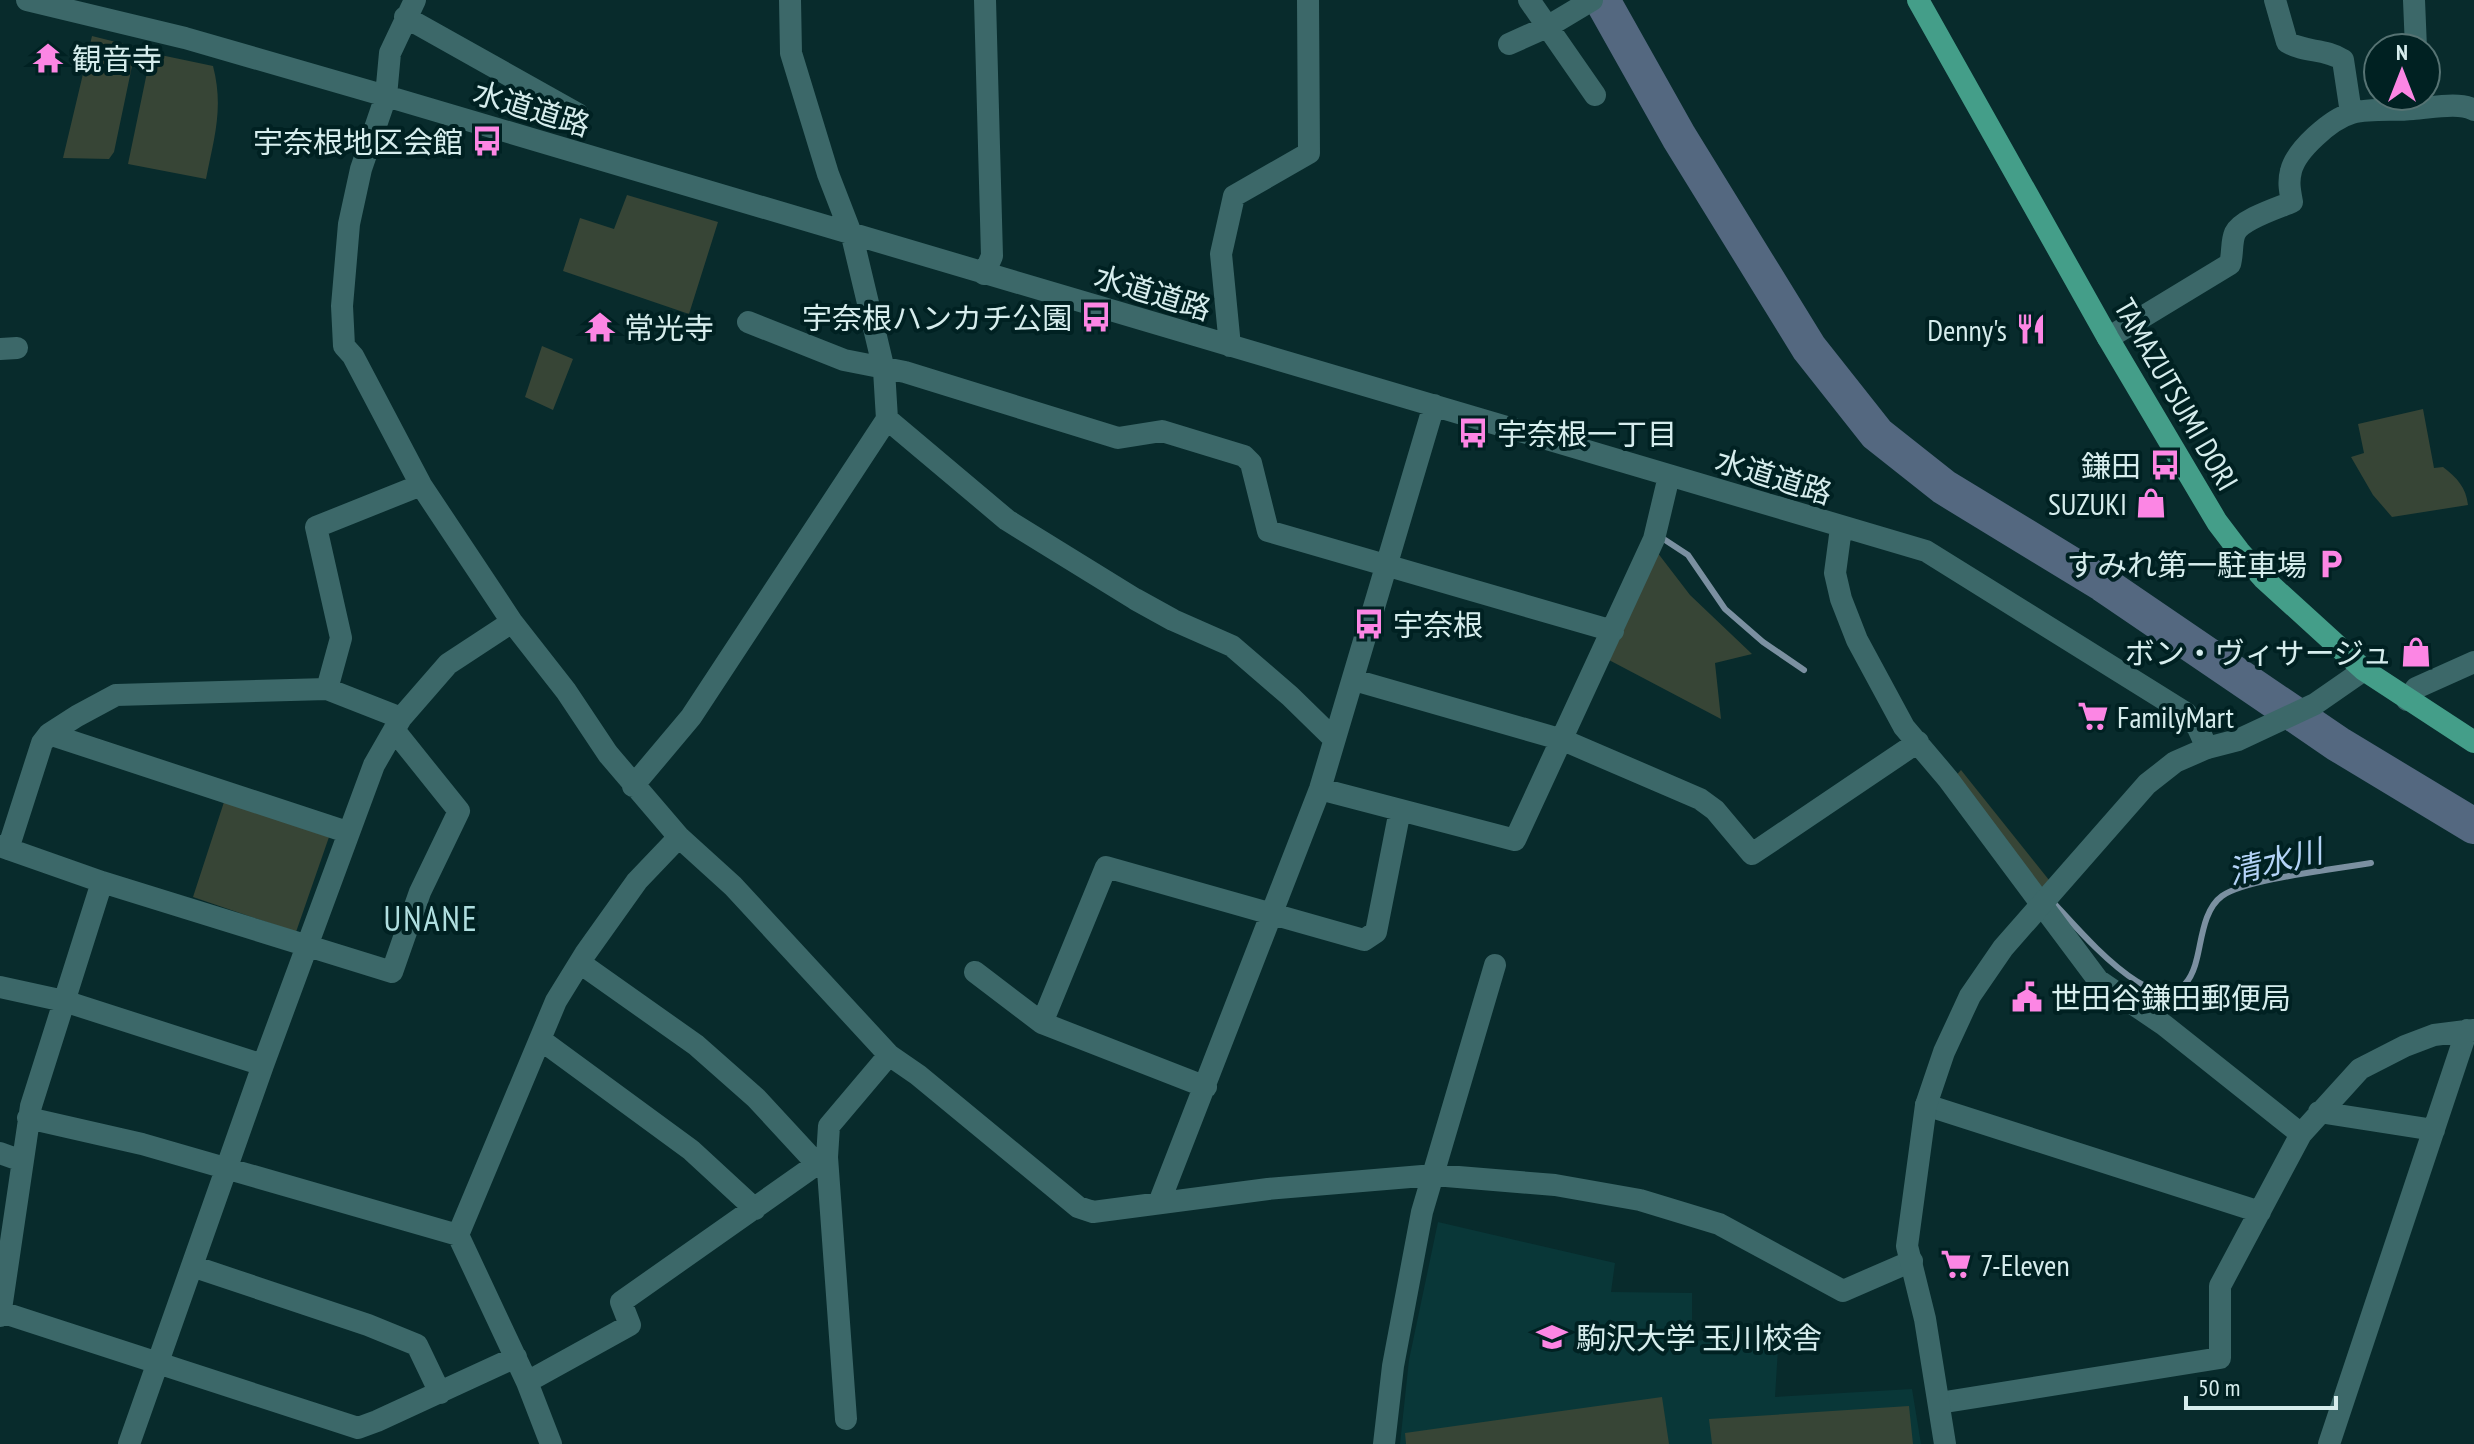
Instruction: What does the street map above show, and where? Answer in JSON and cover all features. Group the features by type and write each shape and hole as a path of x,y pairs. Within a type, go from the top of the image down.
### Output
{"main road":[{"name":"TAMAZUTSUMI DORI","path":"1918,0 2108,338 2217,522 2263,578 2356,676 2407,700 2474,742"}],"street":[{"name":"水道道路","path":"27,0 185,38 386,96 1926,551 2186,713 2198,728 2207,748"},
{"path":"633,786 691,717 887,419 884,370 852,236 828,174 791,53 790,0"},
{"path":"984,274 992,256 985,0"},
{"path":"1230,346 1221,254 1234,196 1309,153 1308,0"},
{"path":"1529,0 1595,95"},
{"path":"1509,44 1547,27 1592,0"},
{"path":"2275,0 2287,42 2301,50 2332,52 2343,60 2351,113"},
{"path":"2414,0 2415,32"},
{"path":"578,114 410,9 390,53 386,96 361,169 349,224 342,306 344,346 353,356 421,485 512,622 566,691 608,754 679,837 733,886 889,1055 918,1075 1078,1207 1093,1212 1268,1189 1434,1175 1555,1185 1640,1200 1719,1224 1843,1291 1912,1261"},
{"path":"2442,104 2474,110"},
{"path":"2108,338 2224,270 2232,259 2234,235 2238,228 2292,202 2289,182 2292,167 2300,153 2324,130 2351,113 2362,111"},
{"path":"748,322 844,360 905,372 1118,438 1162,431 1244,456 1251,463 1268,531 1613,631"},
{"path":"1159,1203 1320,789 1434,405"},
{"path":"887,419 1007,520 1135,599 1232,646 1334,739"},
{"path":"1320,789 1515,840 1654,539 1669,476"},
{"path":"327,689 341,638 316,527 421,485"},
{"path":"1841,528 1835,573 1841,599 1857,640 1904,727 2098,980 2164,1025 2301,1134"},
{"path":"129,1444 347,832 374,765 398,724 448,664 512,622"},
{"path":"2407,700 2416,688 2474,662"},
{"path":"1945,1444 1907,1246 1926,1105 1944,1052 1970,996 2003,948 2147,784 2175,762 2207,748 2238,740 2315,704 2356,676"},
{"path":"1354,680 1563,740 1700,799 1715,810 1752,854 1918,742"},
{"path":"327,689 398,724 459,811 420,892 392,972 102,882 4,847 42,743 49,734 116,695 327,689"},
{"path":"49,734 347,832"},
{"path":"1042,1023 1106,867 1364,940 1376,932 1400,810"},
{"path":"458,1235 556,1001 637,881 679,837"},
{"path":"102,882 28,1118 0,1314 358,1428 516,1357"},
{"path":"580,963 696,1045 822,1160"},
{"path":"1384,1444 1393,1366 1422,1212 1495,965"},
{"path":"975,972 1042,1023 1206,1087"},
{"path":"0,987 64,1001 263,1065"},
{"path":"1939,1403 2220,1358 2220,1286 2301,1134 2360,1069 2434,1035 2470,1030 2329,1444"},
{"path":"541,1040 691,1150 755,1209"},
{"path":"846,1419 822,1160 829,1126 889,1055"},
{"path":"1926,1105 2260,1212"},
{"path":"2319,1112 2434,1130"},
{"path":"28,1118 142,1144 458,1235 516,1357 551,1444"},
{"path":"0,1153 22,1161"},
{"path":"527,1382 630,1325 621,1302 822,1160"},
{"path":"192,1266 368,1325 417,1345 440,1393"}],"shaded area":[{"name":"駒沢大学 玉川校舎","path":"1438,1222 1615,1263 1611,1292 1692,1293 1692,1342 1750,1331 1779,1332 1775,1397 1912,1389 1921,1444 1400,1444 1409,1360"}],"green space":[{"path":"92,36 136,47 114,152 109,159 63,158"},
{"path":"151,53 213,66 218,109 206,179 128,164"},
{"path":"627,195 718,222 689,314 563,271 580,218 614,229"},
{"path":"542,346 573,359 553,410 525,397"},
{"path":"2423,409 2434,468 2443,467 2457,479 2468,505 2392,517 2373,495 2351,457 2364,453 2358,424"},
{"path":"1657,552 1690,595 1752,654 1715,663 1721,719 1609,660"},
{"path":"1961,770 2053,885 2039,903 1950,782"},
{"path":"224,802 329,837 296,932 193,897"},
{"path":"1662,1397 1669,1444 1406,1444 1405,1433"},
{"path":"1909,1406 1913,1444 1712,1444 1709,1419"}],"waterway":[{"path":"1602,0 1679,137 1809,348 1877,434 1944,487 2103,584 2338,744 2474,826"},
{"name":"清水川","path":"1659,536 1688,555 1725,609 1763,642 1804,670"},
{"name":"清水川","path":"2051,900 2104,955 2127,974 2149,988 2169,992 2186,983 2197,958 2207,916 2222,896 2271,880 2371,863"}],"place":[{"name":"観音寺","path":"48,58"},
{"name":"宇奈根地区会館","path":"487,141"},
{"name":"宇奈根ハンカチ公園","path":"1096,317"},
{"name":"常光寺","path":"600,327"},
{"name":"Denny's","path":"2031,329"},
{"name":"宇奈根一丁目","path":"1473,433"},
{"name":"鎌田","path":"2165,465"},
{"name":"SUZUKI","path":"2151,503"},
{"name":"すみれ第一駐車場","path":"2331,564"},
{"name":"宇奈根","path":"1369,624"},
{"name":"ボン・ヴィサージュ","path":"2416,652"},
{"name":"FamilyMart","path":"2093,716"},
{"name":"世田谷鎌田郵便局","path":"2027,997"},
{"name":"7-Eleven","path":"1956,1264"},
{"name":"駒沢大学 玉川校舎","path":"1552,1337"}],"district":[{"name":"UNANE","path":"431,918"}]}
